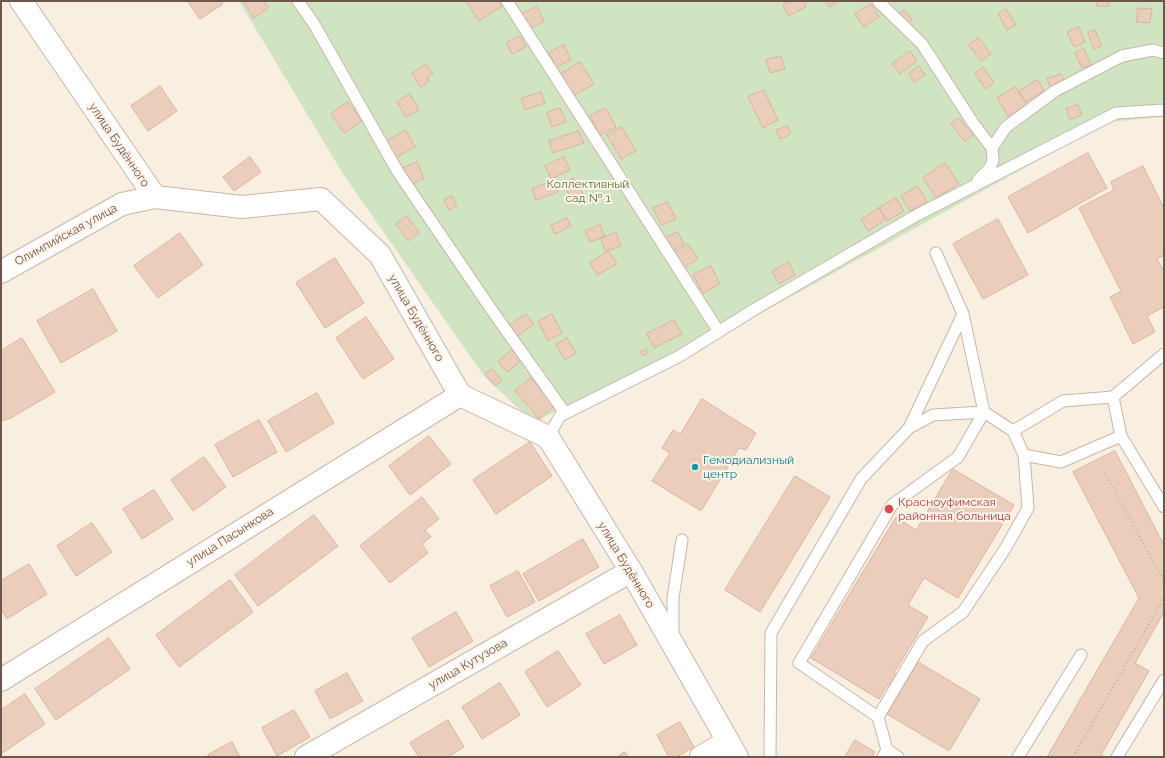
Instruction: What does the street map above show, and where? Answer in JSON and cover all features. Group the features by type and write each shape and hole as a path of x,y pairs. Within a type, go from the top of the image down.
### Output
{"street":[{"name":"улица Будённого","path":"21,1 155,197 242,207 321,199 380,255 460,395"},
{"name":"Олимпийская улица","path":"1,272 122,204 155,197"},
{"path":"460,395 548,437"},
{"name":"улица Пасынкова","path":"1,680 460,395"},
{"name":"улица Будённого","path":"548,437 631,571 732,749"},
{"name":"улица Кутузова","path":"306,757 631,571"},
{"path":"701,757 732,749"}],"lane":[{"path":"298,1 314,24 398,172 491,309 565,413"},
{"path":"507,1 719,332"},
{"path":"878,1 922,44 973,123 992,148 993,160 990,168 965,190"},
{"path":"992,148 1006,127 1055,92 1122,56 1153,50 1164,53"},
{"path":"548,437 560,416 565,413 678,357 856,249 965,190 1116,113 1164,110"},
{"path":"878,717 799,663 892,505 958,457 984,412 963,314 936,253"},
{"path":"770,757 771,633 861,479 909,428 963,314"},
{"path":"1013,431 1063,401 1113,397 1164,354"},
{"path":"1113,397 1121,436 1164,507"},
{"path":"898,757 885,753 878,717 923,641 963,612 1005,549 1028,508 1024,455 1013,431 984,412 933,415 909,428"},
{"path":"1024,455 1061,462 1121,436"},
{"path":"673,646 673,598 682,540"},
{"path":"1018,757 1082,655"},
{"path":"1117,757 1164,680"}],"path":[{"path":"1105,473 1164,581"},
{"path":"1073,757 1164,598"},
{"path":"1044,757 1049,757"}],"green space":[{"name":"Коллективный сад № 1","path":"239,1 1164,1 1164,117 1108,122 565,421 556,411 534,423 484,376 343,174"}],"building":[{"path":"188,1 221,1 223,4 200,19"},
{"path":"243,1 264,1 268,8 254,18"},
{"path":"467,1 499,1 502,6 479,21"},
{"path":"791,1 803,1 806,7 788,16 783,5"},
{"path":"825,1 837,1 830,7"},
{"path":"1097,1 1109,1 1109,6 1097,6"},
{"path":"871,4 879,17 864,27 855,14"},
{"path":"537,7 544,21 529,29 522,14"},
{"path":"1138,8 1152,9 1150,23 1137,22"},
{"path":"1006,9 1016,25 1007,30 998,14"},
{"path":"905,10 912,20 904,25 898,14"},
{"path":"1079,27 1085,42 1074,47 1067,32"},
{"path":"1095,30 1102,46 1094,49 1088,33"},
{"path":"520,36 526,47 512,54 506,43"},
{"path":"979,38 991,54 981,61 969,45"},
{"path":"564,45 571,60 556,67 549,53"},
{"path":"1084,49 1091,65 1082,68 1075,53"},
{"path":"910,51 917,61 900,74 892,64"},
{"path":"781,56 785,69 770,73 766,60"},
{"path":"580,62 594,84 574,95 561,74"},
{"path":"426,64 433,74 427,77 429,81 421,87 412,74"},
{"path":"919,66 925,75 914,82 909,74"},
{"path":"983,67 994,83 986,89 975,74"},
{"path":"1061,74 1065,84 1051,89 1047,79"},
{"path":"1038,80 1044,91 1025,102 1019,91"},
{"path":"160,86 177,111 148,131 131,106"},
{"path":"1016,87 1027,105 1008,116 997,98"},
{"path":"764,90 778,120 763,128 748,97"},
{"path":"541,92 545,103 525,110 521,99"},
{"path":"410,94 419,110 406,117 397,102"},
{"path":"348,102 362,121 344,133 331,114"},
{"path":"1078,105 1082,115 1070,120 1066,109"},
{"path":"560,108 566,122 552,127 547,113"},
{"path":"606,108 616,127 600,135 590,116"},
{"path":"959,118 973,135 965,142 951,124"},
{"path":"788,126 791,134 780,139 776,130"},
{"path":"622,127 636,151 621,159 607,135"},
{"path":"406,130 415,147 395,158 385,142"},
{"path":"579,131 584,143 553,153 549,141"},
{"path":"1088,153 1107,188 1028,233 1008,197"},
{"path":"250,157 261,172 234,191 223,177"},
{"path":"564,157 570,170 551,179 545,166"},
{"path":"417,162 424,179 410,185 403,168"},
{"path":"945,163 959,184 936,198 923,178"},
{"path":"1143,166 1164,208 1164,255 1157,259 1164,270 1164,307 1147,316 1155,332 1133,344 1110,297 1121,291 1079,208 1114,190 1111,182"},
{"path":"574,178 583,194 572,200 563,184"},
{"path":"553,181 558,192 536,200 532,189"},
{"path":"918,186 927,202 910,211 901,196"},
{"path":"452,196 457,206 449,210 444,200"},
{"path":"896,198 904,211 887,221 879,208"},
{"path":"668,202 676,219 661,225 653,208"},
{"path":"879,208 886,219 868,231 861,220"},
{"path":"407,216 419,233 408,241 396,224"},
{"path":"567,218 571,226 555,234 551,226"},
{"path":"998,219 1028,275 983,299 953,244"},
{"path":"600,225 605,237 590,242 585,231"},
{"path":"678,232 684,244 671,252 664,239"},
{"path":"180,233 203,265 158,298 134,266"},
{"path":"616,233 621,246 605,251 601,238"},
{"path":"688,244 698,259 683,268 674,254"},
{"path":"609,251 617,264 597,275 590,263"},
{"path":"335,258 364,303 325,328 296,283"},
{"path":"789,262 795,275 779,284 772,271"},
{"path":"711,266 720,284 703,293 693,275"},
{"path":"93,289 117,331 61,363 37,321"},
{"path":"526,314 534,324 516,337 509,326"},
{"path":"552,314 562,333 548,341 538,322"},
{"path":"366,317 394,359 363,379 336,338"},
{"path":"674,320 682,334 654,348 647,334"},
{"path":"22,338 55,392 11,418 1,421 1,351"},
{"path":"567,338 576,353 565,360 556,345"},
{"path":"646,349 648,353 643,356 641,352"},
{"path":"512,350 521,361 507,372 498,362"},
{"path":"492,369 502,380 495,386 485,374"},
{"path":"531,378 554,406 539,419 515,391"},
{"path":"317,393 334,423 286,452 268,421"},
{"name":"Гемодиализный центр","path":"702,399 756,433 746,450 739,448 701,511 652,481 670,453 662,448 673,430 680,434"},
{"path":"259,420 277,452 233,477 215,445"},
{"path":"429,436 451,464 410,495 389,466"},
{"path":"530,442 552,476 496,514 473,480"},
{"path":"1115,451 1164,545 1164,612 1135,663 1149,671 1101,755 1105,757 1047,757 1139,598 1073,472"},
{"path":"204,457 226,487 193,511 171,480"},
{"path":"953,469 1014,505 958,598 924,578 908,605 928,617 894,673 907,681 918,662 980,699 949,751 887,714 901,691 888,684 879,699 811,658 896,517 916,530"},
{"path":"795,476 830,497 760,612 725,590"},
{"path":"154,490 173,519 142,539 123,509"},
{"path":"422,497 439,519 425,530 431,537 422,544 428,553 390,583 360,546"},
{"path":"314,515 338,546 258,606 235,575"},
{"path":"92,523 112,552 76,576 57,546"},
{"path":"583,539 599,567 539,601 523,574"},
{"path":"29,564 47,594 7,619 1,609 1,581"},
{"path":"518,571 535,602 507,617 490,586"},
{"path":"230,580 253,612 179,667 156,635"},
{"path":"456,612 473,641 429,667 412,638"},
{"path":"620,615 637,645 604,664 586,634"},
{"path":"109,638 130,669 56,720 35,689"},
{"path":"558,651 581,685 547,707 525,672"},
{"path":"347,673 363,701 330,719 315,691"},
{"path":"500,683 520,715 482,739 462,707"},
{"path":"25,694 45,724 1,754 1,710"},
{"path":"294,710 310,737 277,756 262,728"},
{"path":"448,720 464,747 448,757 419,757 410,743"},
{"path":"680,722 694,747 677,757 669,757 657,735"},
{"path":"855,740 875,752 872,757 845,757"},
{"path":"232,742 240,757 209,757 208,755"},
{"path":"625,752 628,757 617,757"}],"place":[{"name":"Гемодиализный центр","path":"695,467"},
{"name":"Красноуфимская районная больница","path":"889,509"}]}
